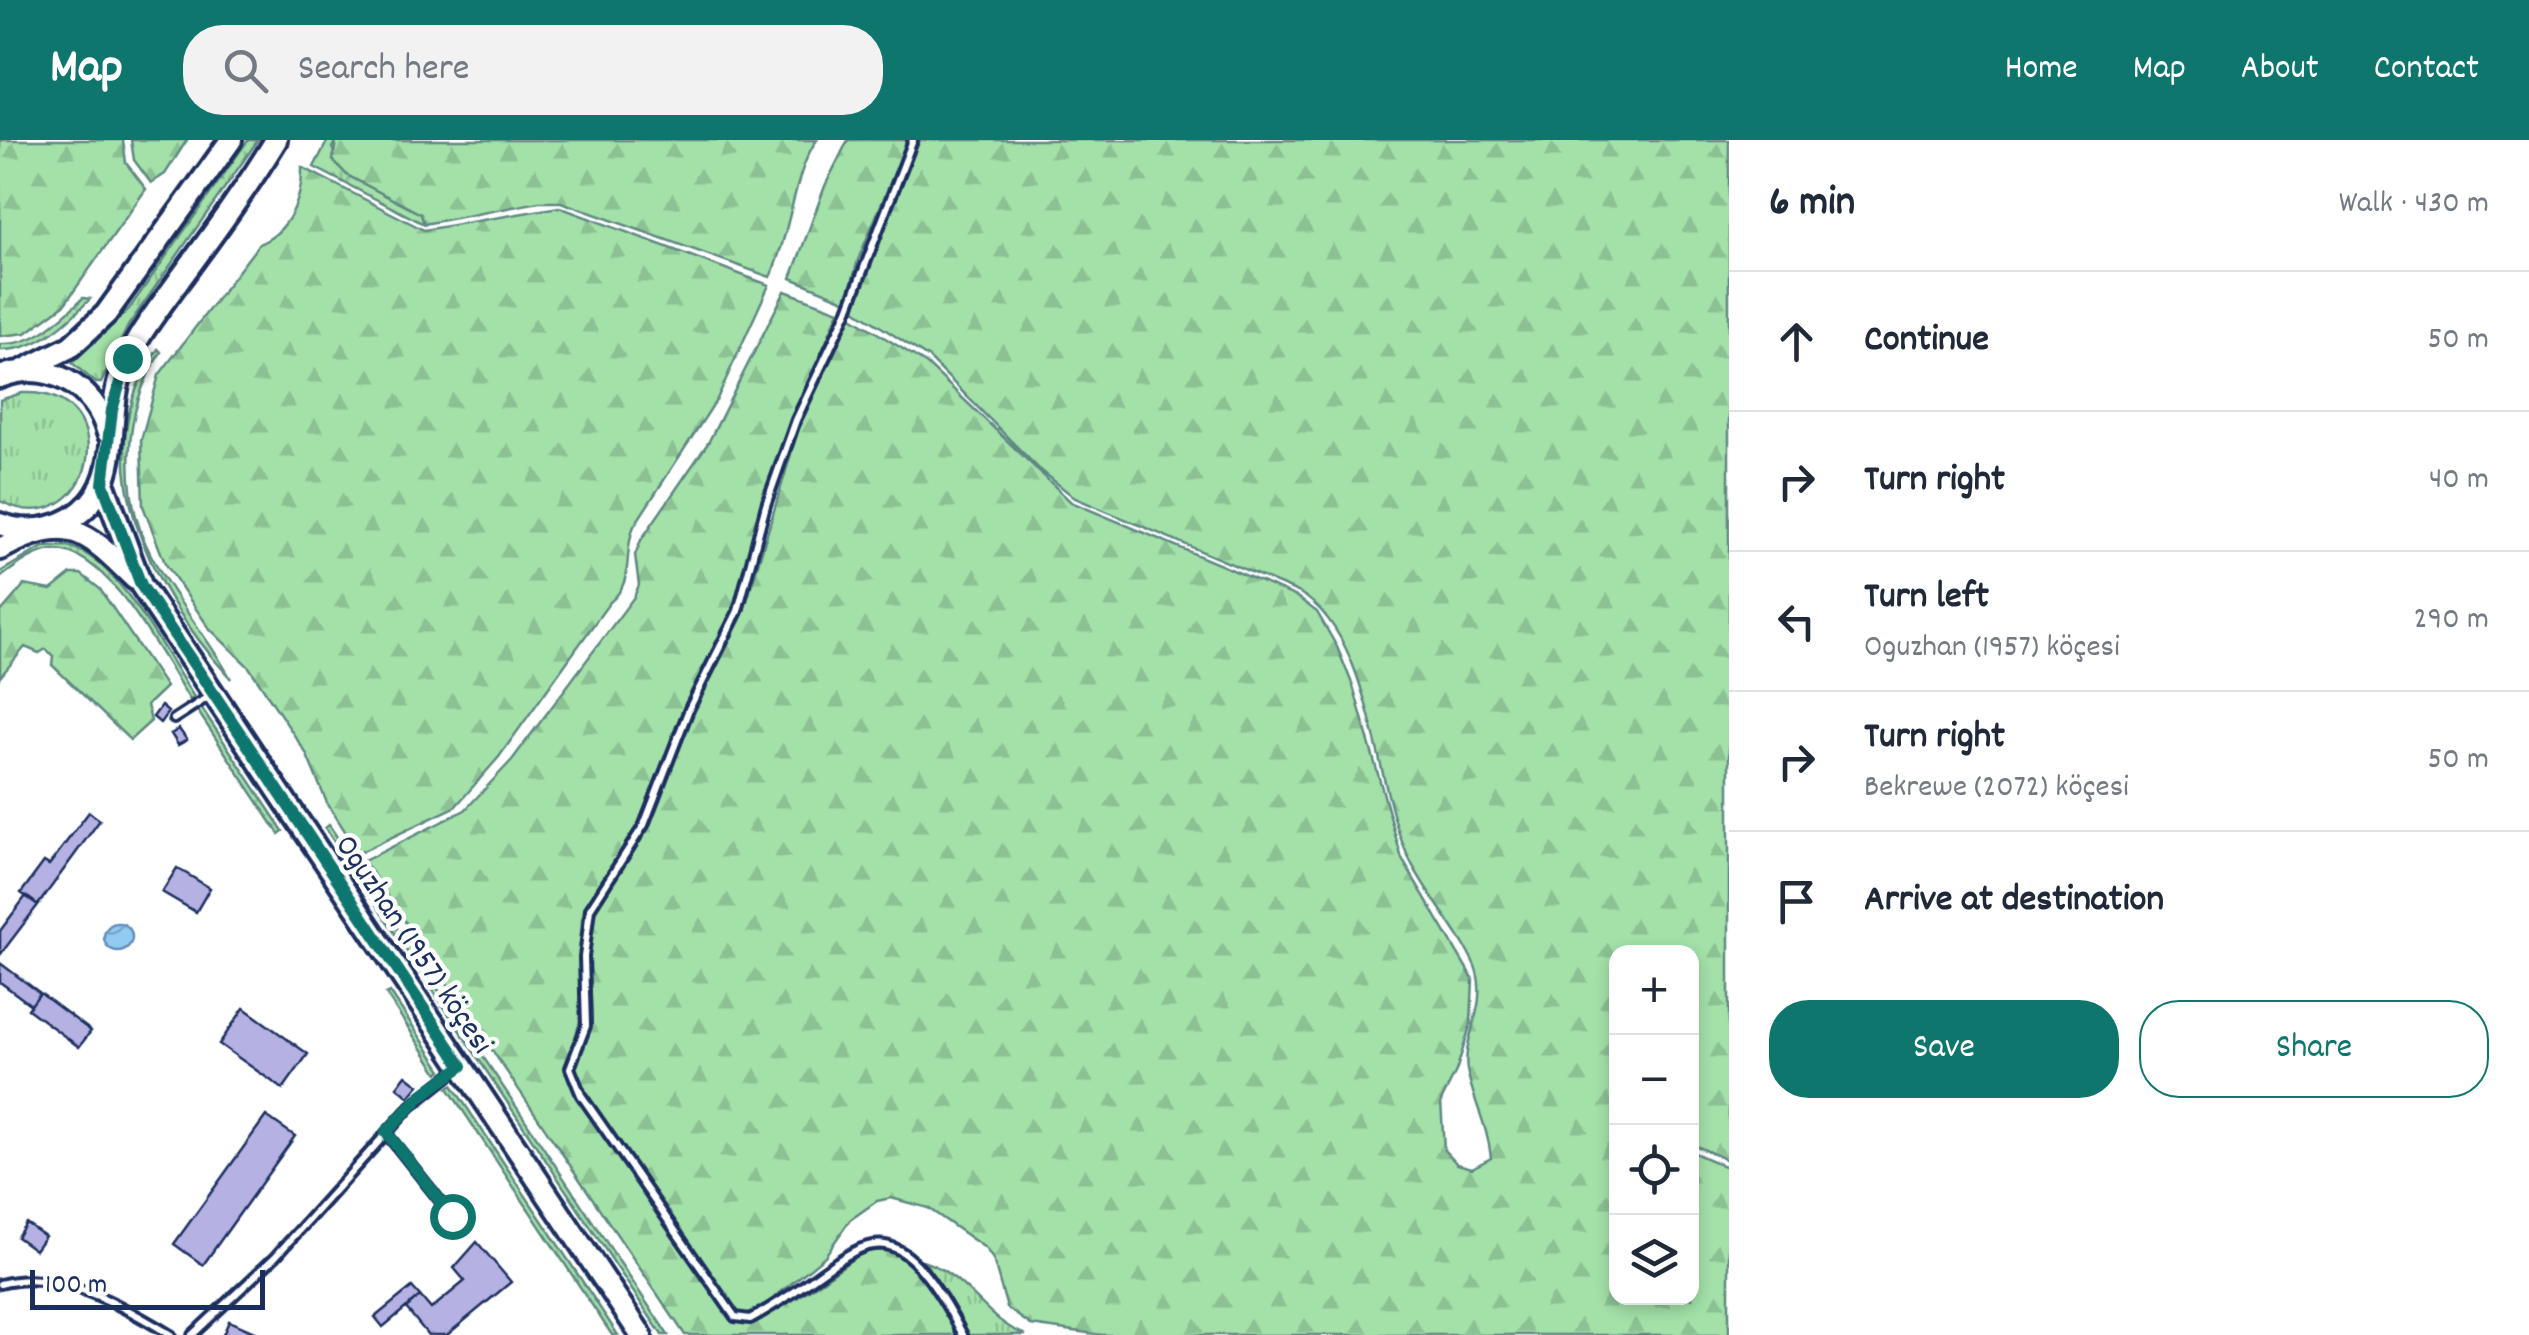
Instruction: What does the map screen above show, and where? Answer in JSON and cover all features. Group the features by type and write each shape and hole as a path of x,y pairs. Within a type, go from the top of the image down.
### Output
{"main road":[{"path":"0,377 22,371 70,347 106,314 231,140"},
{"path":"0,549 76,515 103,484 117,387 133,347 276,140"},
{"path":"22,371 50,373 75,384 102,416 110,442"},
{"name":"Oguzhan (1957) köçesi","path":"103,484 141,585 641,1335"},
{"name":"Oguzhan (1957) köçesi","path":"0,524 38,530 70,527 88,536 141,585"}],"lane":[{"path":"914,140 848,310 796,420 766,505 738,611 689,710 644,825 590,908 585,934 586,1026 570,1068 581,1095 735,1317 750,1319 854,1250 878,1244 894,1248 928,1273 963,1335"},
{"path":"174,718 214,694"},
{"path":"192,1335 274,1257 422,1095 462,1066"},
{"path":"386,1132 452,1216"},
{"path":"0,1284 50,1281 116,1303 171,1335"}],"green space":[{"path":"0,140 123,140 126,163 146,189 64,305 26,333 0,336"},
{"path":"131,140 187,140 165,174 151,183 134,160"},
{"path":"248,140 258,140 128,326 101,383 96,383 72,363 129,309"},
{"path":"328,140 336,140 332,148 347,175 421,214 424,224 314,167"},
{"path":"336,140 817,140 803,168 770,277 561,202 539,202 424,224 421,214 347,175 333,160"},
{"path":"848,140 908,140 858,260 847,301 791,278 825,186"},
{"path":"920,140 1729,140 1729,1161 1699,1147 1699,945 1609,945 1609,1305 1699,1305 1699,1155 1729,1168 1729,1335 1102,1335 1031,1325 1007,1308 993,1259 985,1248 928,1208 891,1198 877,1201 850,1220 825,1256 759,1310 742,1315 730,1308 578,1082 574,1060 592,1025 589,959 595,911 647,829 695,711 743,614 800,424 850,316 927,364 1071,502 1297,597 1317,612 1353,686 1402,859 1473,979 1471,1023 1456,1071 1441,1101 1444,1150 1457,1164 1472,1168 1491,1158 1466,1058 1479,998 1477,972 1407,854 1356,674 1342,640 1323,612 1298,592 1075,498 1038,468 929,358 855,310 869,263"},
{"path":"302,167 424,230 559,207 769,285 717,399 634,526 626,577 617,595 499,757 455,807 359,853 327,803 306,753 249,667 209,628 165,563 143,506 141,440 159,375 259,244 286,223 297,202"},
{"path":"785,291 839,311 763,494 735,608 686,705 633,836 582,918 580,1021 566,1069 578,1096 732,1322 745,1322 778,1309 858,1255 876,1250 892,1253 919,1274 957,1335 685,1335 364,861 465,810 512,760 634,597 639,585 635,555 641,540 708,443"},
{"path":"83,298 90,299 50,334 26,346 0,350 0,344 24,341 46,330"},
{"path":"158,349 161,352 138,400 132,426 130,480 134,507 152,557 231,679 202,644 153,566 136,523 126,479 126,435 136,391"},
{"path":"22,393 56,398 77,414 87,437 86,463 76,486 58,503 32,510 0,501 0,400"},
{"path":"68,546 87,554 123,588 194,697 190,700 114,586 74,554 54,550 39,553 0,578 0,572 43,547"},
{"path":"71,574 81,574 100,589 166,687 147,705 151,721 130,740 52,665 53,656 46,649 39,653 25,647 0,677 0,613 24,585 51,590"},
{"path":"201,707 283,831 279,834 197,710"},
{"path":"329,825 668,1335 662,1335 325,828"},
{"path":"390,992 442,1070 438,1073 386,994"},
{"path":"452,1085 618,1335 612,1335 448,1088"},
{"path":"925,1262 953,1277 999,1320 1026,1335 969,1335"}],"water":[{"path":"118,923 128,927 132,937 128,947 118,951 108,947 104,937 108,927"}],"building":[{"path":"161,706 168,712 160,723 153,717"},
{"path":"179,729 187,740 178,745 171,734"},
{"path":"89,812 100,820 38,905 21,893 44,862 49,865"},
{"path":"177,868 210,888 196,912 162,892"},
{"path":"26,896 38,905 0,955 0,931"},
{"path":"0,963 40,993 31,1005 0,982"},
{"path":"40,993 91,1031 79,1047 28,1009"},
{"path":"244,1008 308,1054 283,1089 219,1044"},
{"path":"406,1075 419,1085 409,1097 397,1087"},
{"path":"266,1116 295,1136 203,1265 174,1244"},
{"path":"26,1223 45,1236 35,1250 17,1237"},
{"path":"477,1242 511,1282 447,1335 428,1335 406,1308 420,1296 431,1309 465,1281 454,1268"},
{"path":"412,1287 420,1296 383,1327 375,1317"},
{"path":"229,1321 261,1335 223,1335"}],"route":[{"path":"127,358 112,410 110,456 103,484 116,527 141,585 462,1066 422,1095 386,1132 452,1216"}]}
